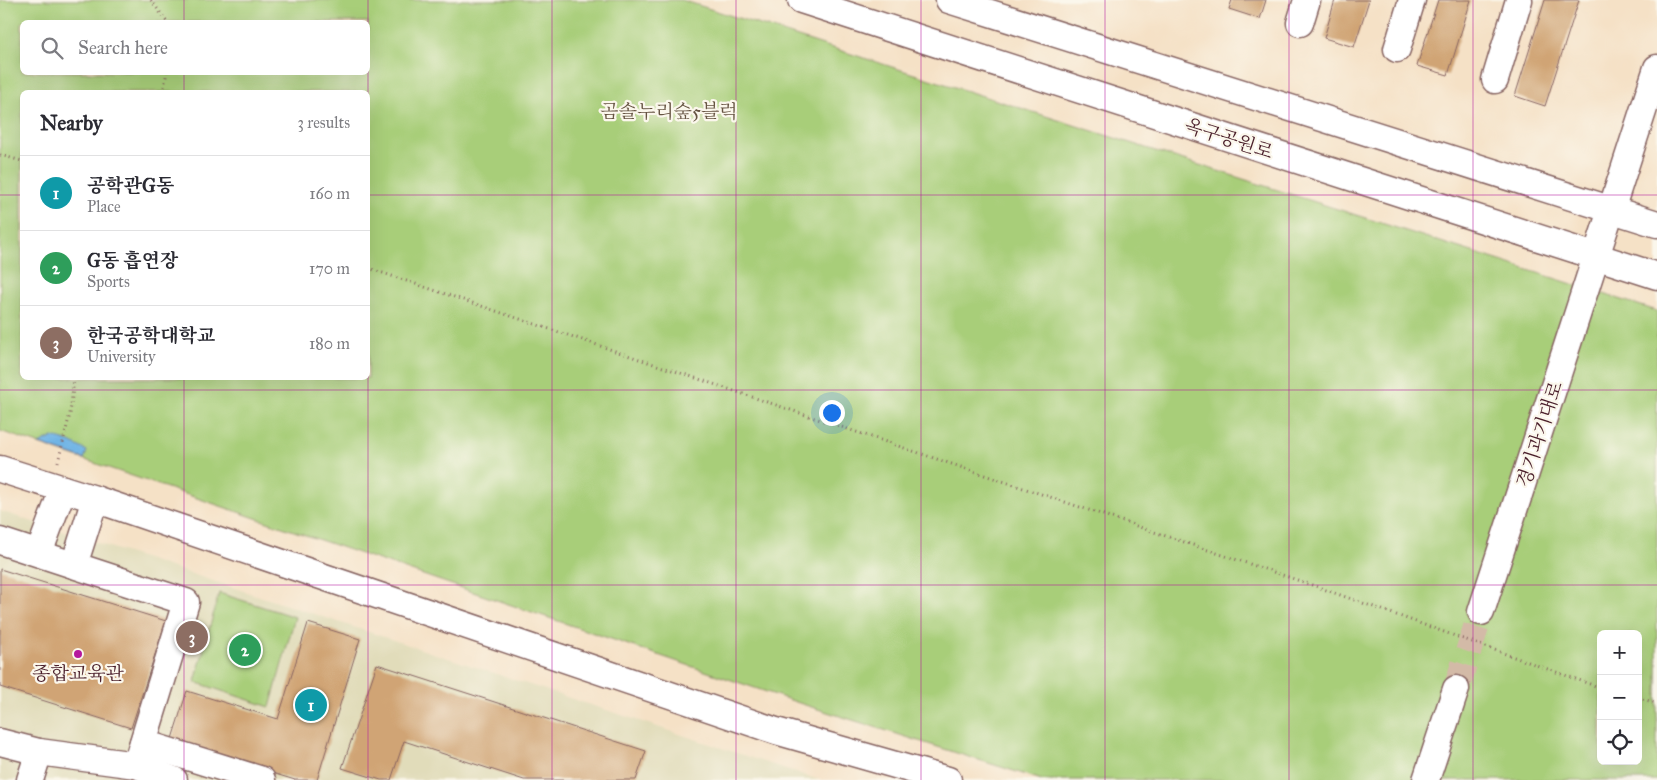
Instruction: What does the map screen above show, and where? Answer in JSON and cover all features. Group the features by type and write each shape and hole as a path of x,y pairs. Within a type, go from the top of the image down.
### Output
{"street":[{"name":"옥구공원로","path":"801,0 1657,276"},
{"path":"949,0 1657,224"},
{"path":"1397,49 1412,0"},
{"path":"1495,80 1519,0"},
{"name":"경기과기대로","path":"1481,612 1657,68"},
{"path":"0,469 94,499 776,731 948,780"},
{"path":"38,553 63,489"},
{"path":"74,565 94,499"},
{"path":"3,550 38,553 186,602 140,754"},
{"path":"1426,780 1456,689"},
{"path":"0,742 39,752 140,754 262,780"},
{"path":"30,780 39,752"},
{"path":"140,754 166,779"}],"path":[{"path":"152,0 166,20"},
{"path":"163,90 166,75"},
{"path":"0,155 20,160"},
{"path":"370,269 1300,581 1597,687"},
{"path":"58,460 70,414 74,380"},
{"path":"1642,699 1657,703"}],"shaded area":[{"path":"0,511 819,780 0,780"}],"green space":[{"name":"곰솔누리숲5블럭","path":"0,0 682,0 1657,311 1657,780 1042,780 802,704 0,431"},
{"path":"219,593 295,617 270,707 195,682"}],"water":[{"path":"53,437 70,442 87,451 84,459 39,444"}],"building":[{"path":"1232,0 1266,0 1260,19 1229,9"},
{"path":"1335,0 1369,0 1354,47 1324,38"},
{"path":"1438,0 1471,0 1448,75 1417,66"},
{"path":"1545,0 1579,0 1545,106 1515,96"},
{"name":"종합교육관","path":"0,569 166,621 131,728 0,687"},
{"path":"308,623 360,639 317,780 295,780 171,742 187,691 278,719"},
{"path":"377,664 646,751 636,780 524,780 404,741 391,780 381,780 342,768"}],"tunnel":[{"path":"1456,689 1481,612"}],"place":[{"name":"한국공학대학교","path":"192,637"},
{"name":"G동 흡연장","path":"245,650"},
{"name":"종합교육관","path":"78,654"},
{"name":"공학관G동","path":"311,705"}]}
